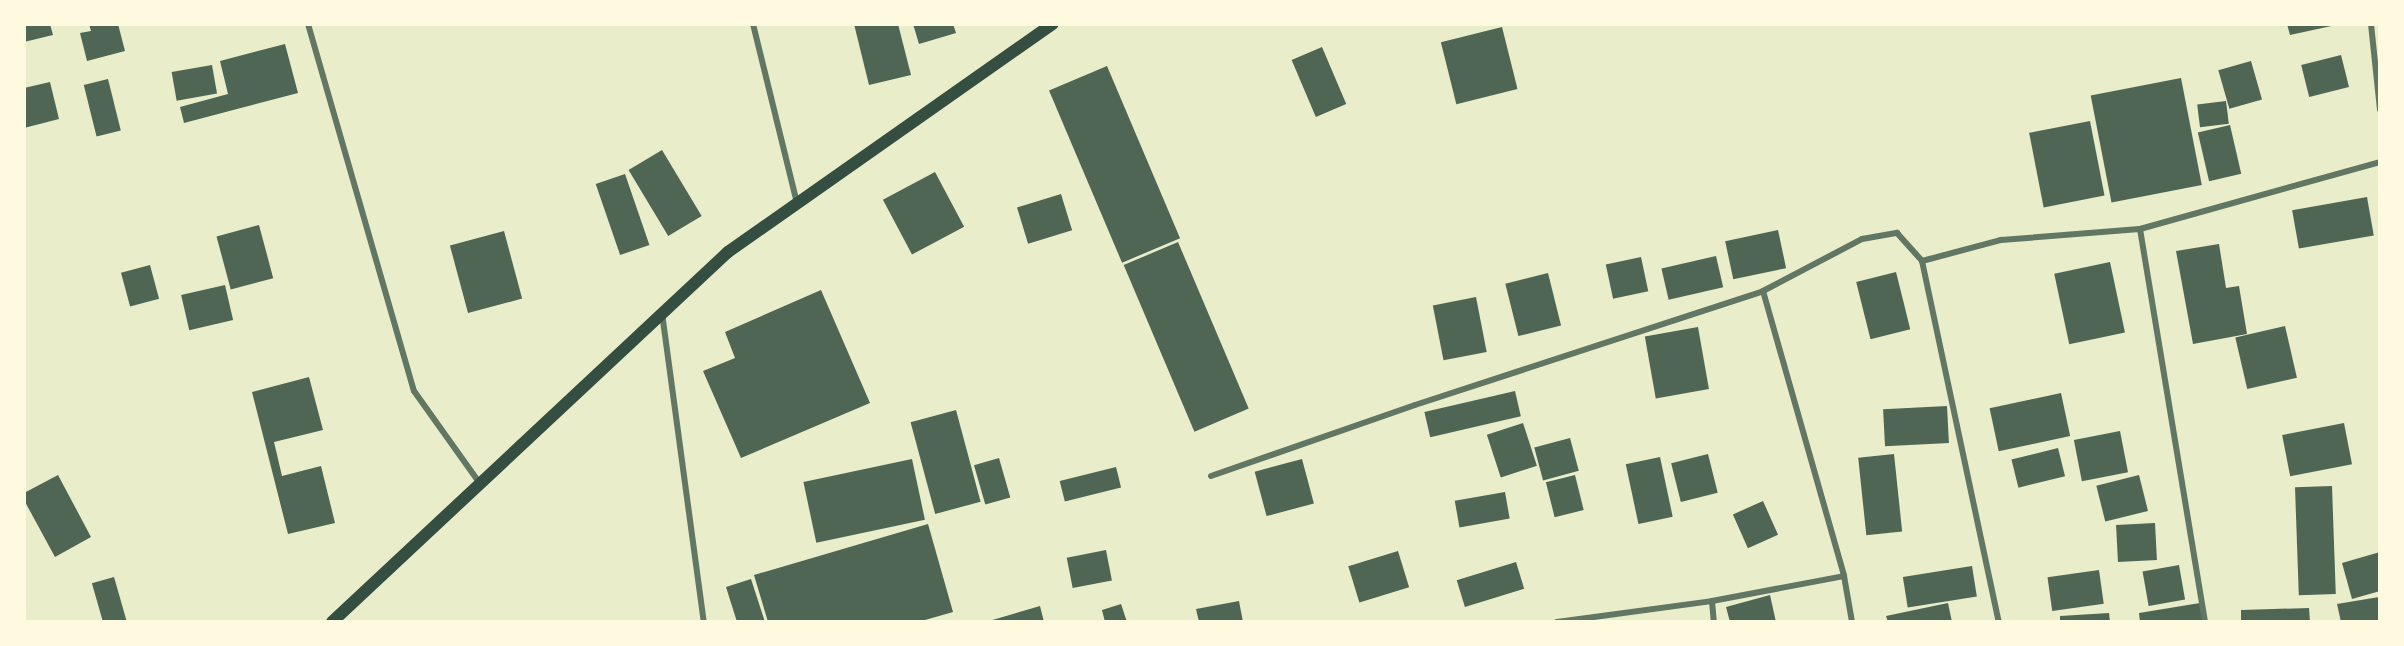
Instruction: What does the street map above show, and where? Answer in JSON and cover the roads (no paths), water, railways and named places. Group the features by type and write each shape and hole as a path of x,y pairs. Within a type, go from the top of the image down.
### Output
{"main road":[{"path":"332,622 479,482 728,252 1053,24"}],"street":[{"path":"308,24 414,391 479,482"},
{"path":"753,24 796,203"},
{"path":"2371,24 2380,110"},
{"path":"1922,261 2001,240 2140,229 2380,162"},
{"path":"2140,229 2205,622"},
{"path":"1211,476 1415,405 1763,291 1863,239 1898,233 1922,261 1999,622"},
{"path":"1763,291 1844,576 1852,622"},
{"path":"662,312 704,622"},
{"path":"1557,622 1712,602 1844,576"},
{"path":"1712,602 1714,622"}]}
